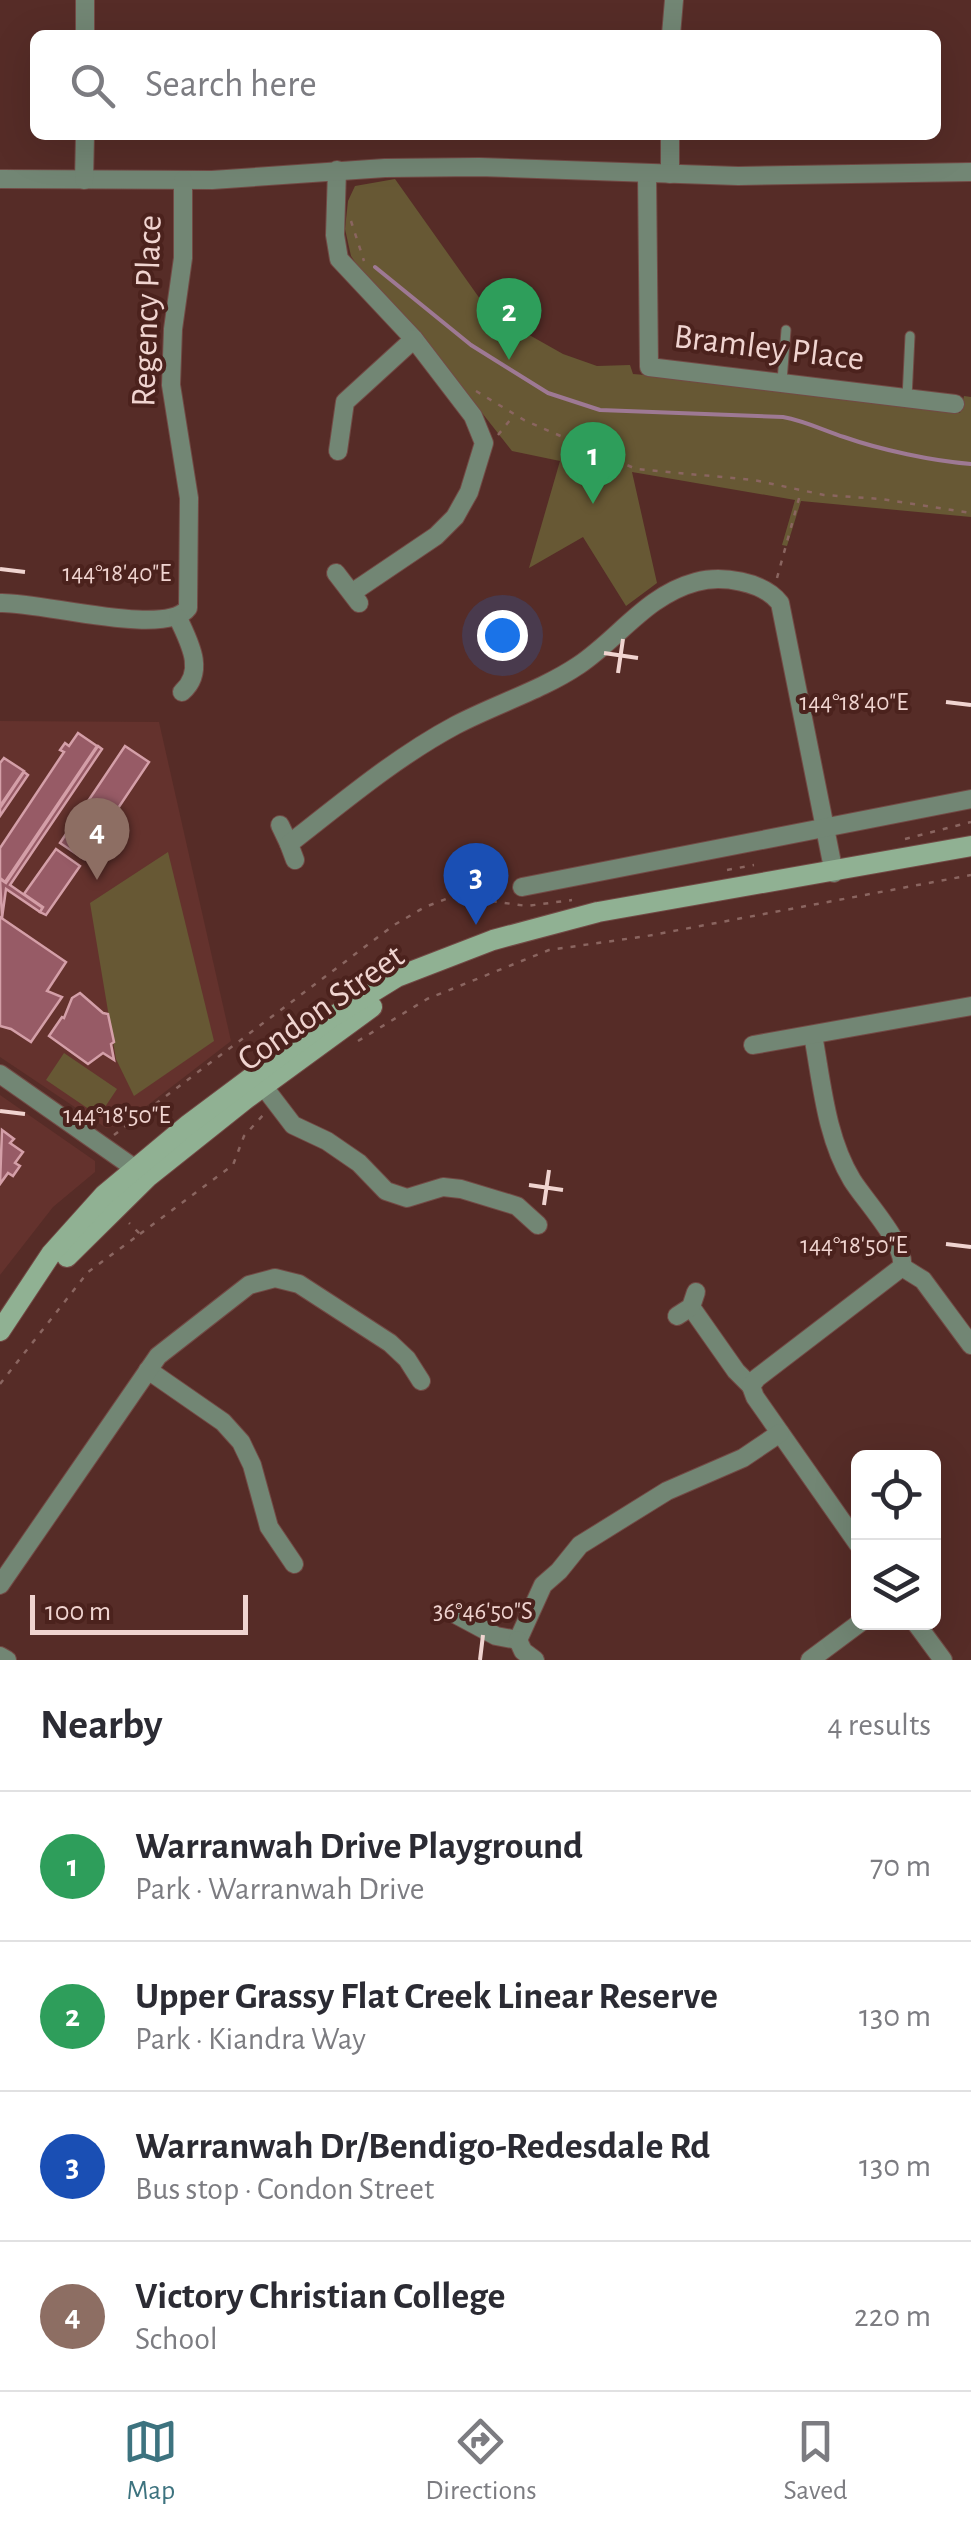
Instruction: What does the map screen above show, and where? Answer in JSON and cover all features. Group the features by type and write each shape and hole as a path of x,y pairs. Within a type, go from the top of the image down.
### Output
{"main road":[{"name":"Condon Street","path":"0,1341 142,1172 332,1017 397,976 473,948 598,912 971,846"},
{"name":"Condon Street","path":"0,1332 51,1254 104,1195 270,1095 388,996 473,948"}],"street":[{"path":"85,0 85,30"},
{"path":"671,30 674,0"},
{"path":"84,140 84,180"},
{"path":"670,140 670,174"},
{"path":"0,179 182,180 337,170 478,167 803,176 971,172"},
{"path":"336,573 356,597 436,536 456,516 469,492 484,444 473,416 414,339 339,259 335,235 337,170"},
{"name":"Bramley Place","path":"647,173 649,367 955,404"},
{"name":"Regency Place","path":"178,618 185,613 190,596 189,498 171,385 173,329 183,258 182,180"},
{"path":"336,452 346,402 414,339"},
{"path":"280,825 292,852 374,778 454,726 584,663 643,610 684,586 717,578 778,590 834,872"},
{"path":"0,603 40,605 108,618 178,618 194,668 194,681 182,692"},
{"path":"522,887 971,799"},
{"path":"754,1045 971,1006"},
{"path":"813,1035 833,1139 849,1176 900,1249 902,1267"},
{"path":"0,1074 142,1172"},
{"path":"270,1095 294,1125 359,1163 376,1183 396,1196 414,1196 442,1187 461,1189 517,1206 538,1224"},
{"path":"902,1267 923,1280 971,1346"},
{"path":"751,1386 902,1267"},
{"path":"0,1585 167,1346 249,1285 275,1278 300,1284 390,1343 421,1381"},
{"path":"688,1305 751,1386 754,1397 855,1540"},
{"path":"148,1370 223,1422 241,1442 252,1465 269,1527 294,1564"},
{"path":"518,1640 532,1614 544,1607 559,1571 580,1545 668,1491 743,1458 780,1434"},
{"path":"452,1611 496,1636 518,1640"},
{"path":"810,1660 851,1629"},
{"path":"921,1630 942,1660"},
{"path":"518,1640 534,1660"},
{"path":"0,1656 6,1660"}],"lane":[{"path":"782,381 786,330"},
{"path":"907,398 910,336"}],"path":[{"path":"336,199 355,226 366,268"},
{"path":"472,388 514,415 636,469 754,480 801,491 898,501 971,514"},
{"path":"484,444 506,428 514,415"},
{"path":"778,590 801,491"},
{"path":"357,1041 427,999 549,950 647,936 971,875"},
{"path":"140,1234 233,1166 244,1136 270,1095"}],"shaded area":[{"path":"395,179 490,313 563,354 597,366 630,365 633,374 734,382 960,413 964,396 971,397 971,517 801,501 787,546 782,545 795,500 632,472 657,583 626,606 583,537 529,568 560,461 512,451 409,320 365,277 351,256 345,229 348,201 355,186"},
{"path":"0,721 159,722 231,1041 122,1125 106,1128 0,1057"},
{"path":"168,852 214,1041 134,1096 116,1059 90,903"},
{"path":"64,1053 117,1089 99,1116 46,1080"},
{"path":"0,1095 95,1161 95,1172 53,1207 0,1275"}],"building":[{"path":"78,733 97,746 5,882 0,878 0,848 64,752 60,750 65,743 69,746"},
{"path":"98,746 102,749 10,885 43,908 40,912 6,889 2,918 0,879 6,883"},
{"path":"125,746 149,762 84,859 60,843"},
{"path":"4,758 24,771 0,806 0,763"},
{"path":"24,772 28,775 0,816 0,808"},
{"path":"56,849 80,866 46,915 40,912 43,907 24,894"},
{"path":"0,917 66,962 47,991 62,997 31,1042 0,1026"},
{"path":"80,993 108,1014 114,1060 103,1053 88,1064 49,1036 64,1018 72,998"},
{"path":"2,1130 14,1139 10,1143 23,1152 15,1163 20,1166 13,1176 8,1173 0,1184"}],"waterway":[{"path":"375,267 471,345 548,393 600,410 783,417 890,450 971,464"}],"place":[{"name":"Upper Grassy Flat Creek Linear Reserve","path":"509,360"},
{"name":"Warranwah Drive Playground","path":"593,504"},
{"name":"Victory Christian College","path":"97,880"},
{"name":"Warranwah Dr/Bendigo-Redesdale Rd","path":"476,925"}]}
